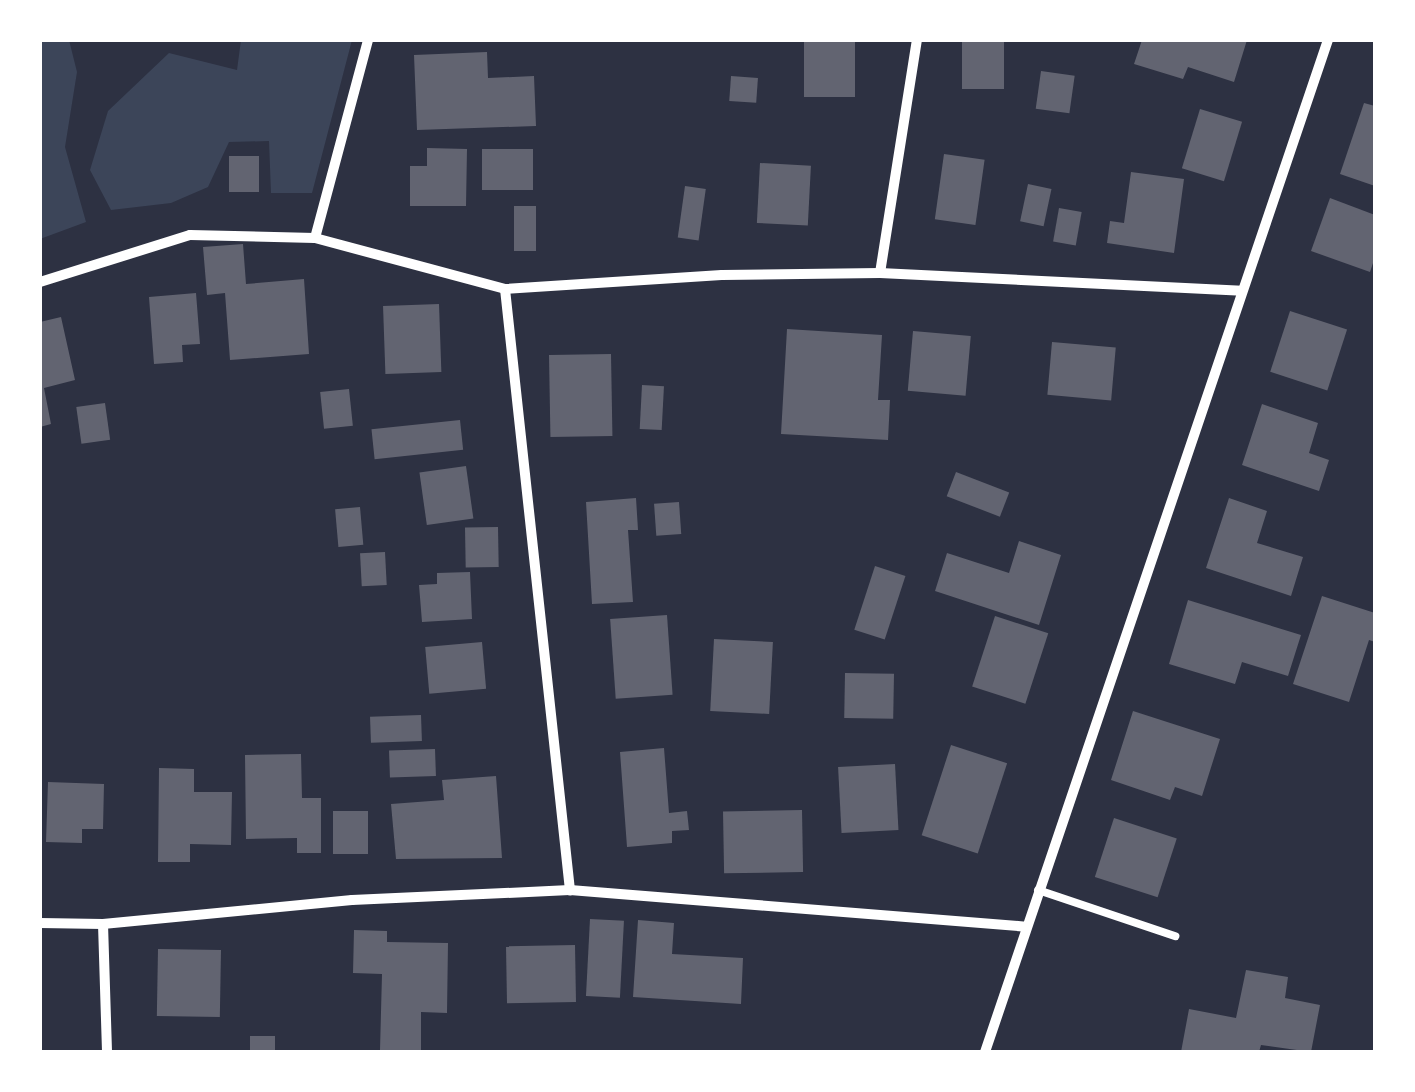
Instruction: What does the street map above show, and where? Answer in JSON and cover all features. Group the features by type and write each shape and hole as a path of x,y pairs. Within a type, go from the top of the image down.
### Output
{"street":[{"path":"315,238 368,40"},
{"path":"880,272 918,40"},
{"path":"985,1052 1328,40"},
{"path":"40,282 190,235 315,238 505,290 722,275 880,272 1242,291"},
{"path":"505,290 570,890"},
{"path":"40,922 103,924 352,900 570,890 1026,926"},
{"path":"103,924 106,1052"}],"lane":[{"path":"1038,890 1175,936"}],"shaded area":[{"path":"40,40 69,40 77,72 65,147 86,222 40,239"},
{"path":"241,40 352,40 312,193 271,193 269,141 229,142 208,187 171,203 111,210 90,170 108,111 169,53 237,70"}],"building":[{"path":"804,40 855,40 855,97 804,97"},
{"path":"962,40 1004,40 1004,89 962,89"},
{"path":"1142,40 1247,40 1234,82 1188,67 1183,79 1134,64"},
{"path":"487,52 488,78 534,76 536,126 417,130 414,55"},
{"path":"1041,71 1075,76 1069,113 1036,109"},
{"path":"731,76 758,78 756,103 729,101"},
{"path":"1364,103 1375,106 1375,186 1340,174"},
{"path":"1200,109 1242,122 1224,181 1182,168"},
{"path":"427,148 467,149 466,206 410,206 410,166 427,166"},
{"path":"482,149 533,149 533,190 482,190"},
{"path":"944,154 985,160 975,225 935,219"},
{"path":"229,156 259,156 259,192 229,192"},
{"path":"760,163 811,166 808,226 757,223"},
{"path":"1131,172 1184,179 1174,253 1107,243 1110,221 1124,223"},
{"path":"1028,184 1051,189 1044,226 1020,221"},
{"path":"685,186 706,189 699,240 678,237"},
{"path":"1330,198 1375,215 1375,257 1370,272 1311,251"},
{"path":"514,206 536,206 536,251 514,251"},
{"path":"1059,208 1082,212 1076,245 1053,241"},
{"path":"243,244 246,284 304,279 309,354 230,360 225,293 207,295 203,247"},
{"path":"196,293 200,344 182,345 183,362 154,364 149,297"},
{"path":"439,304 441,372 385,374 383,306"},
{"path":"1290,311 1347,330 1327,390 1270,372"},
{"path":"61,317 75,380 44,388 51,424 40,427 40,322"},
{"path":"787,329 882,335 878,400 890,400 888,440 781,434"},
{"path":"913,331 971,336 966,396 908,391"},
{"path":"1052,342 1116,348 1111,400 1047,395"},
{"path":"611,354 612,436 550,437 549,355"},
{"path":"642,385 664,386 662,430 640,429"},
{"path":"349,389 353,426 324,429 320,392"},
{"path":"105,403 110,440 81,444 76,407"},
{"path":"1262,404 1318,423 1309,453 1329,460 1319,491 1242,465"},
{"path":"460,420 463,450 375,459 371,429"},
{"path":"466,466 473,518 427,525 419,473"},
{"path":"956,472 1009,492 1000,517 947,496"},
{"path":"636,498 638,530 628,530 633,602 592,604 586,502"},
{"path":"1229,498 1267,511 1257,543 1303,557 1291,596 1206,568"},
{"path":"679,502 681,534 656,536 654,504"},
{"path":"360,507 363,545 338,547 335,509"},
{"path":"498,527 499,567 466,568 465,528"},
{"path":"1019,541 1061,555 1039,625 935,591 947,553 1009,573"},
{"path":"385,552 387,585 362,586 360,553"},
{"path":"875,566 905,576 885,640 854,630"},
{"path":"470,572 472,619 422,622 419,585 437,584 437,573"},
{"path":"1322,596 1375,613 1375,642 1369,640 1349,702 1293,684"},
{"path":"1188,600 1301,635 1288,676 1242,662 1235,684 1169,664"},
{"path":"667,615 673,695 616,699 610,619"},
{"path":"995,616 1048,633 1025,704 972,686"},
{"path":"714,639 773,642 769,714 710,711"},
{"path":"482,642 486,689 429,694 425,647"},
{"path":"845,673 894,674 893,719 844,718"},
{"path":"1133,711 1220,739 1202,796 1175,787 1170,800 1111,780"},
{"path":"421,715 422,741 371,743 370,717"},
{"path":"951,745 1007,763 978,854 922,835"},
{"path":"664,748 669,813 687,811 689,830 672,831 672,843 627,847 620,752"},
{"path":"435,749 436,776 390,778 389,751"},
{"path":"301,754 302,798 321,798 321,853 297,853 297,838 246,839 245,755"},
{"path":"895,764 898,830 842,833 838,767"},
{"path":"159,768 194,769 194,792 232,792 231,845 190,844 190,862 158,862"},
{"path":"496,776 502,858 396,859 391,804 444,800 442,780"},
{"path":"48,782 104,784 103,829 82,829 82,843 46,842"},
{"path":"802,810 803,872 724,873 723,811"},
{"path":"333,811 368,811 368,854 333,854"},
{"path":"1114,818 1177,838 1158,897 1095,877"},
{"path":"590,919 624,921 620,998 586,996"},
{"path":"638,920 674,923 672,954 743,958 741,1004 633,997"},
{"path":"354,930 387,931 387,942 448,943 447,1013 421,1012 421,1051 380,1050 382,974 353,973"},
{"path":"575,945 576,1002 507,1003 506,946"},
{"path":"158,949 221,950 220,1017 157,1016"},
{"path":"1246,970 1288,977 1285,998 1320,1005 1311,1052 1261,1045 1259,1052 1181,1052 1189,1009 1236,1018"},
{"path":"250,1036 275,1036 275,1052 250,1052"}]}
